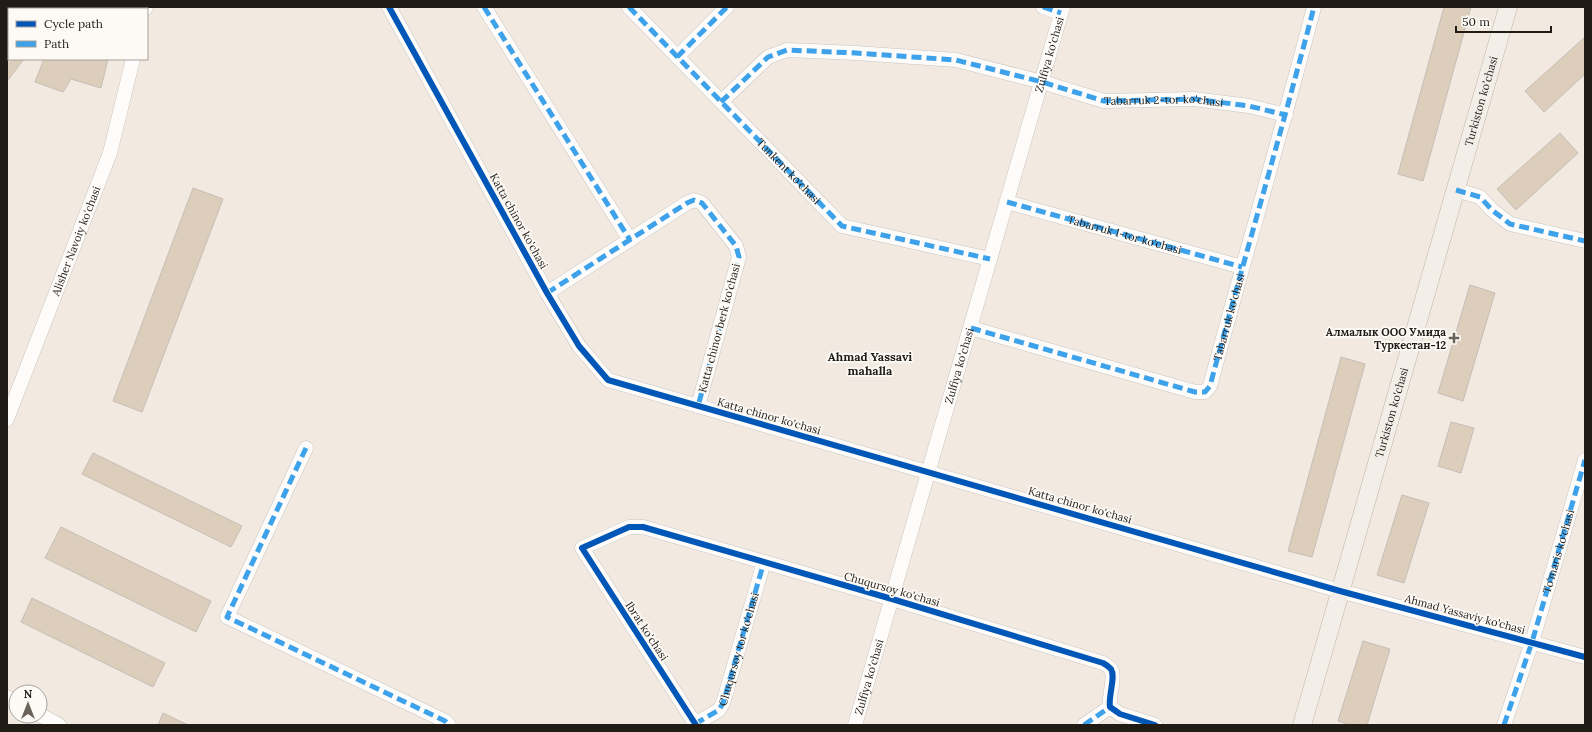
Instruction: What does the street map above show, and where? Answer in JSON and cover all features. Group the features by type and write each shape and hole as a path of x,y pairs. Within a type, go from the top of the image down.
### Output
{"main road":[{"name":"Turkiston ko'chasi","path":"1302,725 1508,7"}],"street":[{"name":"Katta chinor ko'chasi","path":"389,7 579,346 608,380 1340,591"},
{"path":"484,7 630,240"},
{"name":"Tunkent ko'chasi","path":"629,7 842,226 990,259"},
{"path":"677,57 727,7"},
{"path":"1043,7 1062,10"},
{"name":"Tabarruk ko'chasi","path":"971,328 1195,392 1205,392 1210,386 1286,115 1314,7"},
{"name":"Zulfiya ko'chasi","path":"855,725 1062,10"},
{"name":"Tabarruk 2-tor ko'chasi","path":"721,102 768,57 786,50 956,60 1042,82 1104,101 1194,99 1249,106 1286,115"},
{"name":"Alisher Navoiy ko'chasi","path":"7,419 110,153 133,60"},
{"path":"1456,190 1480,197 1492,210 1510,224 1585,241"},
{"name":"Katta chinor berk ko'chasi","path":"548,293 687,203 694,200 702,203 736,246 739,257 698,406"},
{"name":"Tabarruk 1-tor ko'chasi","path":"1007,202 1242,268"},
{"path":"306,448 227,617 445,721 449,725"},
{"name":"To‘maris ko'chasi","path":"1504,725 1532,642 1585,460"},
{"name":"Chuqursoy ko'chasi","path":"582,548 629,527 643,527 1103,662 1111,669 1113,678 1108,700 1110,707"},
{"name":"Ibrat ko'chasi","path":"582,548 696,725"},
{"name":"Chuqursoy tor ko'chasi","path":"696,725 719,710 723,703 764,562"},
{"name":"Ahmad Yassaviy ko'chasi","path":"1340,591 1585,656"},
{"path":"1084,725 1110,707 1120,714 1155,725"},
{"path":"48,719 59,725"}],"building":[{"path":"1444,7 1471,7 1423,181 1398,174"},
{"path":"1585,37 1585,74 1544,112 1525,91"},
{"path":"7,59 23,60 7,81"},
{"path":"44,60 108,60 101,88 71,79 63,92 35,82"},
{"path":"1560,133 1578,153 1516,210 1497,189"},
{"path":"193,188 223,199 142,412 113,401"},
{"path":"1470,285 1495,293 1463,401 1438,393"},
{"path":"1341,357 1365,364 1312,557 1288,551"},
{"path":"1451,422 1474,428 1461,473 1438,466"},
{"path":"93,453 242,526 231,547 82,474"},
{"path":"1402,495 1429,503 1404,583 1377,575"},
{"path":"61,527 211,601 196,632 45,558"},
{"path":"32,598 165,663 153,687 21,622"},
{"path":"1363,641 1390,649 1367,725 1351,725 1338,721"},
{"path":"163,713 188,725 158,725"}],"marked path":[{"path":"484,7 630,240"},
{"path":"629,7 842,226 990,259"},
{"path":"677,57 727,7"},
{"path":"1043,7 1061,13"},
{"path":"971,328 1195,392 1205,392 1210,386 1314,7"},
{"path":"721,102 768,57 787,50 956,60 1042,82 1104,101 1194,99 1249,106 1286,115"},
{"path":"1456,190 1480,197 1492,210 1510,224 1585,241"},
{"path":"547,293 687,203 694,200 702,203 736,246 739,257 698,406"},
{"path":"1007,202 1242,267"},
{"path":"306,448 227,617 445,721 449,725"},
{"path":"1504,725 1532,642 1585,460"},
{"path":"695,724 719,710 723,703 764,562"},
{"path":"1084,725 1110,707"}],"cycle path":[{"path":"389,7 547,293 579,346 608,380 1340,591 1585,657"},
{"path":"696,725 582,548 629,527 643,527 892,599 1103,663 1111,669 1113,677 1110,707 1120,714 1155,725"}],"place":[{"name":"Алмалык ООО Умида Туркестан-12","path":"1454,338"}],"district":[{"name":"Ahmad Yassavi mahalla","path":"870,364"}]}
